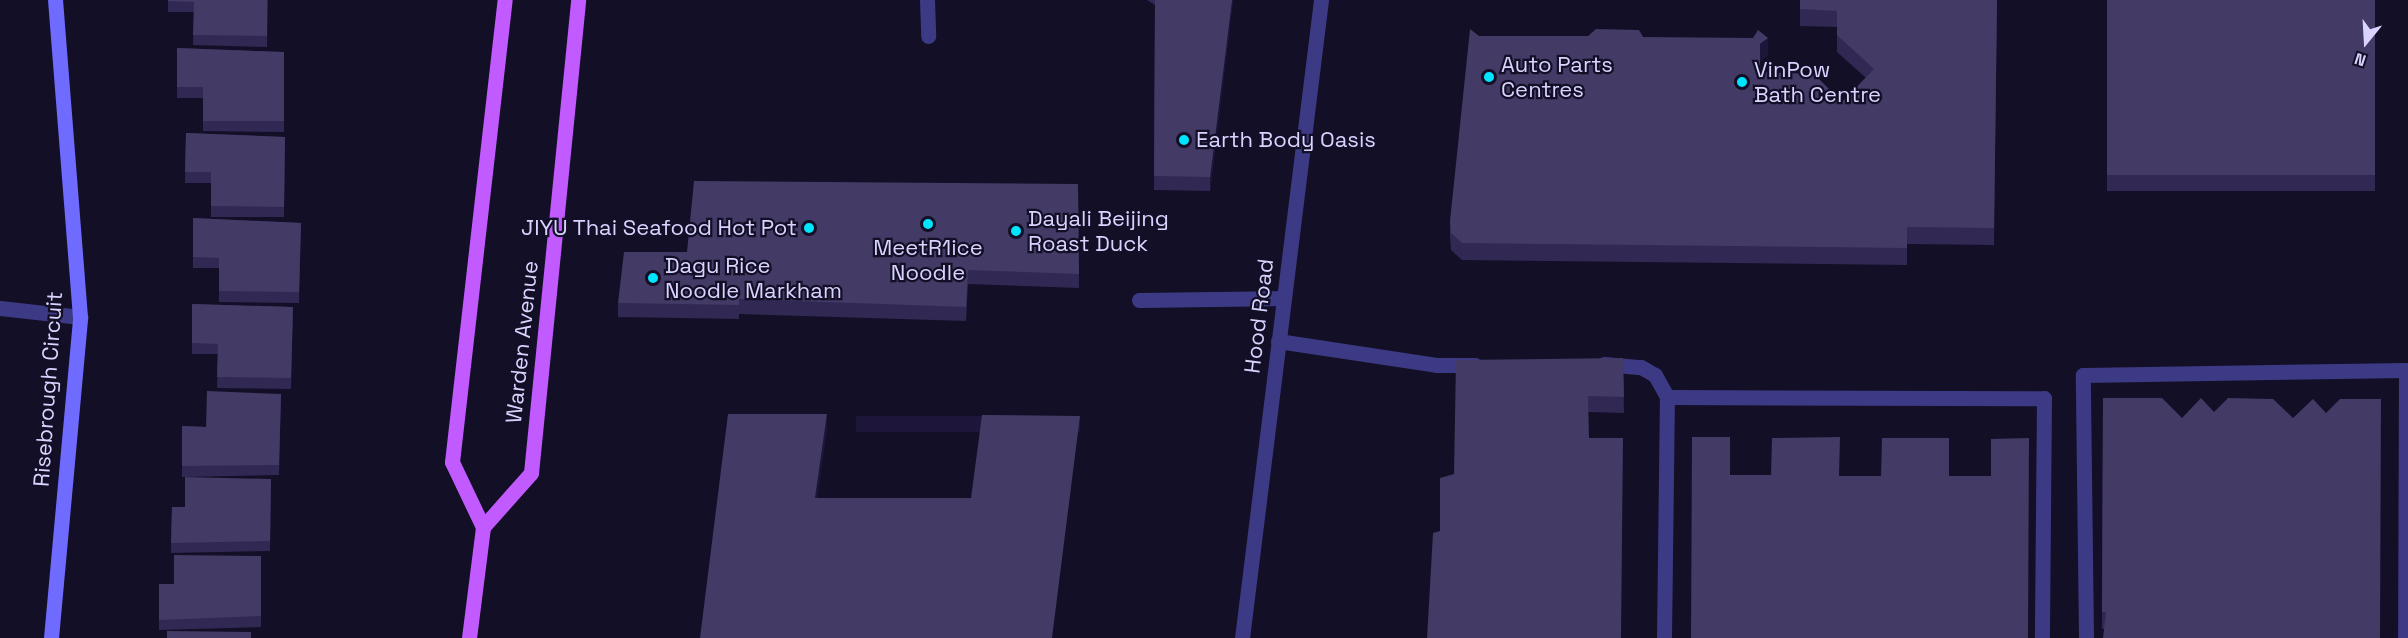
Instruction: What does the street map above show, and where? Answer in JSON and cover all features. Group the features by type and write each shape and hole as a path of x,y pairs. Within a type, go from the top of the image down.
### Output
{"main road":[{"path":"469,638 483,527 452,462 505,0"},
{"name":"Warden Avenue","path":"483,527 531,472 578,0"}],"street":[{"name":"Risebrough Circuit","path":"51,638 80,317 55,0"},
{"path":"927,0 928,36"},
{"name":"Hood Road","path":"1242,638 1321,0"},
{"path":"1139,300 1284,298"},
{"path":"0,308 80,317"},
{"path":"1278,341 1436,365 1495,365"},
{"path":"1589,364 1641,367 1655,375 1667,397 1664,638"},
{"path":"2086,638 2083,375 2407,370 2405,638"},
{"path":"1667,397 2044,398 2042,638"}],"building":[{"path":"168,0 267,0 267,36 193,35 194,2"},
{"path":"1155,0 1232,0 1210,177 1154,176"},
{"path":"1800,0 1997,0 1994,228 1907,227 1907,248 1462,243 1451,233 1450,221 1470,29 1479,36 1588,36 1596,29 1639,30 1643,37 1753,38 1758,30 1768,38 1760,44 1760,72 1814,74 1842,102 1874,69 1837,35 1837,11 1800,9"},
{"path":"2107,0 2375,0 2375,175 2107,175"},
{"path":"177,48 284,52 284,121 203,121 203,87 177,87"},
{"path":"186,133 285,137 284,207 211,206 211,172 185,172"},
{"path":"694,181 1078,184 1079,274 968,270 966,307 739,299 739,305 618,303 624,252 687,252"},
{"path":"193,218 301,223 299,292 219,291 219,258 193,257"},
{"path":"192,304 293,307 291,378 217,377 218,344 192,343"},
{"path":"1623,358 1624,397 1588,396 1589,438 1623,438 1621,638 1427,638 1433,533 1440,531 1440,478 1454,474 1456,360"},
{"path":"207,391 281,394 279,465 182,466 182,426 206,427"},
{"path":"2103,398 2162,398 2182,418 2201,398 2214,412 2228,398 2273,399 2293,418 2313,399 2326,413 2340,399 2381,399 2380,638 2103,638 2106,612 2102,612"},
{"path":"728,414 827,414 815,498 971,498 982,415 1080,416 1052,638 700,638"},
{"path":"1692,437 1730,437 1730,475 1771,475 1772,438 1840,437 1839,476 1881,476 1882,438 1949,438 1949,476 1991,476 1991,439 2029,438 2028,638 1691,638"},
{"path":"185,477 271,479 270,541 171,543 172,507 185,507"},
{"path":"174,555 261,556 261,616 159,620 159,584 174,584"},
{"path":"167,631 251,632 251,638 167,638"}],"place":[{"name":"Auto Parts Centres","path":"1489,77"},
{"name":"VinPow Bath Centre","path":"1742,82"},
{"name":"Earth Body Oasis","path":"1184,140"},
{"name":"MeetR1ice Noodle","path":"928,224"},
{"name":"JIYU Thai Seafood Hot Pot","path":"809,228"},
{"name":"Dayali Beijing Roast Duck","path":"1016,231"},
{"name":"Dagu Rice Noodle Markham","path":"653,278"}]}
